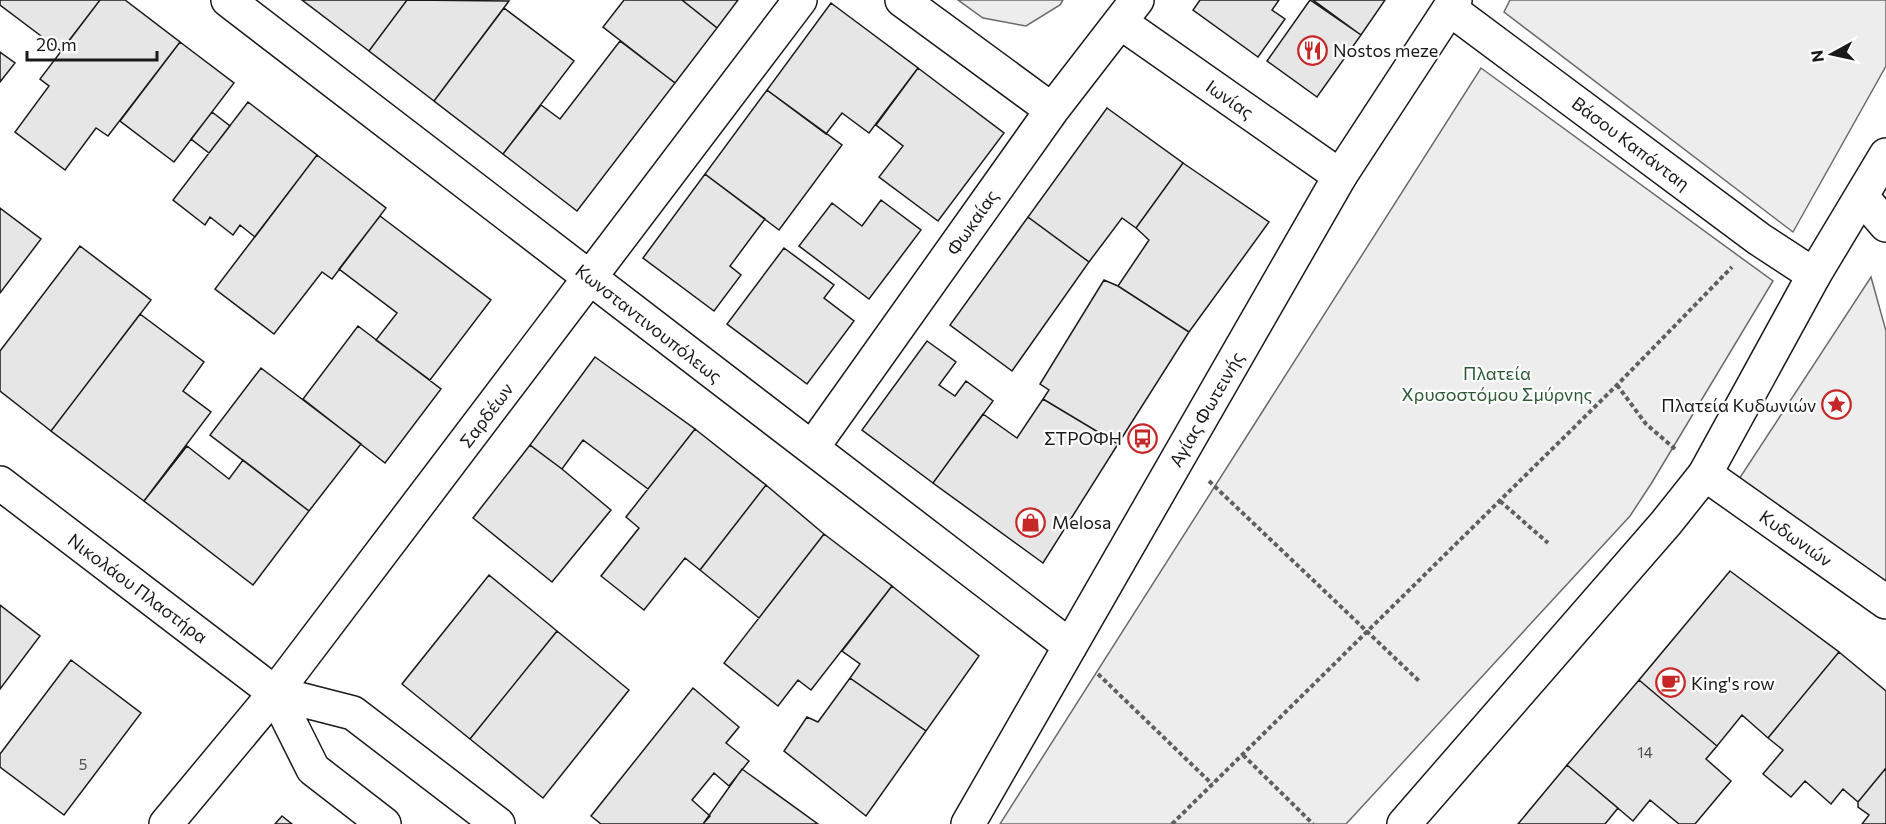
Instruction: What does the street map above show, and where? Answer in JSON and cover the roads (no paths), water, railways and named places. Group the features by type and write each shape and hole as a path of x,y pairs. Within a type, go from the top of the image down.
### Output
{"street":[{"name":"Σαρδέων","path":"166,824 276,693 800,0"},
{"path":"902,0 1052,110"},
{"name":"Κωνσταντινουπόλεως","path":"241,4 591,278 1070,646"},
{"name":"Αγίας Φωτεινής","path":"968,824 1340,176 1452,4"},
{"name":"Βάσου Καπάνταη","path":"1452,4 1759,239 1814,275"},
{"name":"Φωκαίας","path":"812,448 1052,110 1128,11"},
{"name":"Ιωνίας","path":"1128,11 1340,176"},
{"path":"1404,824 1666,523 1705,474 1814,275 1886,155"},
{"path":"1862,197 1886,225"},
{"name":"Κυδωνιών","path":"1705,474 1886,602"},
{"name":"Νικολάου Πλαστήρα","path":"0,483 276,693 353,713 498,824"},
{"name":"Νικολάου Πλαστήρα","path":"276,693 313,769 384,824"}],"place":[{"name":"Nostos meze","path":"1312,50"},
{"name":"Πλατεία Κυδωνιών","path":"1837,405"},
{"name":"ΣΤΡΟΦΗ","path":"1143,438"},
{"name":"Melosa","path":"1031,522"},
{"name":"King's row","path":"1670,683"}],"park label":[{"name":"Πλατεία Χρυσοστόμου Σμύρνης","path":"1497,383"}]}
